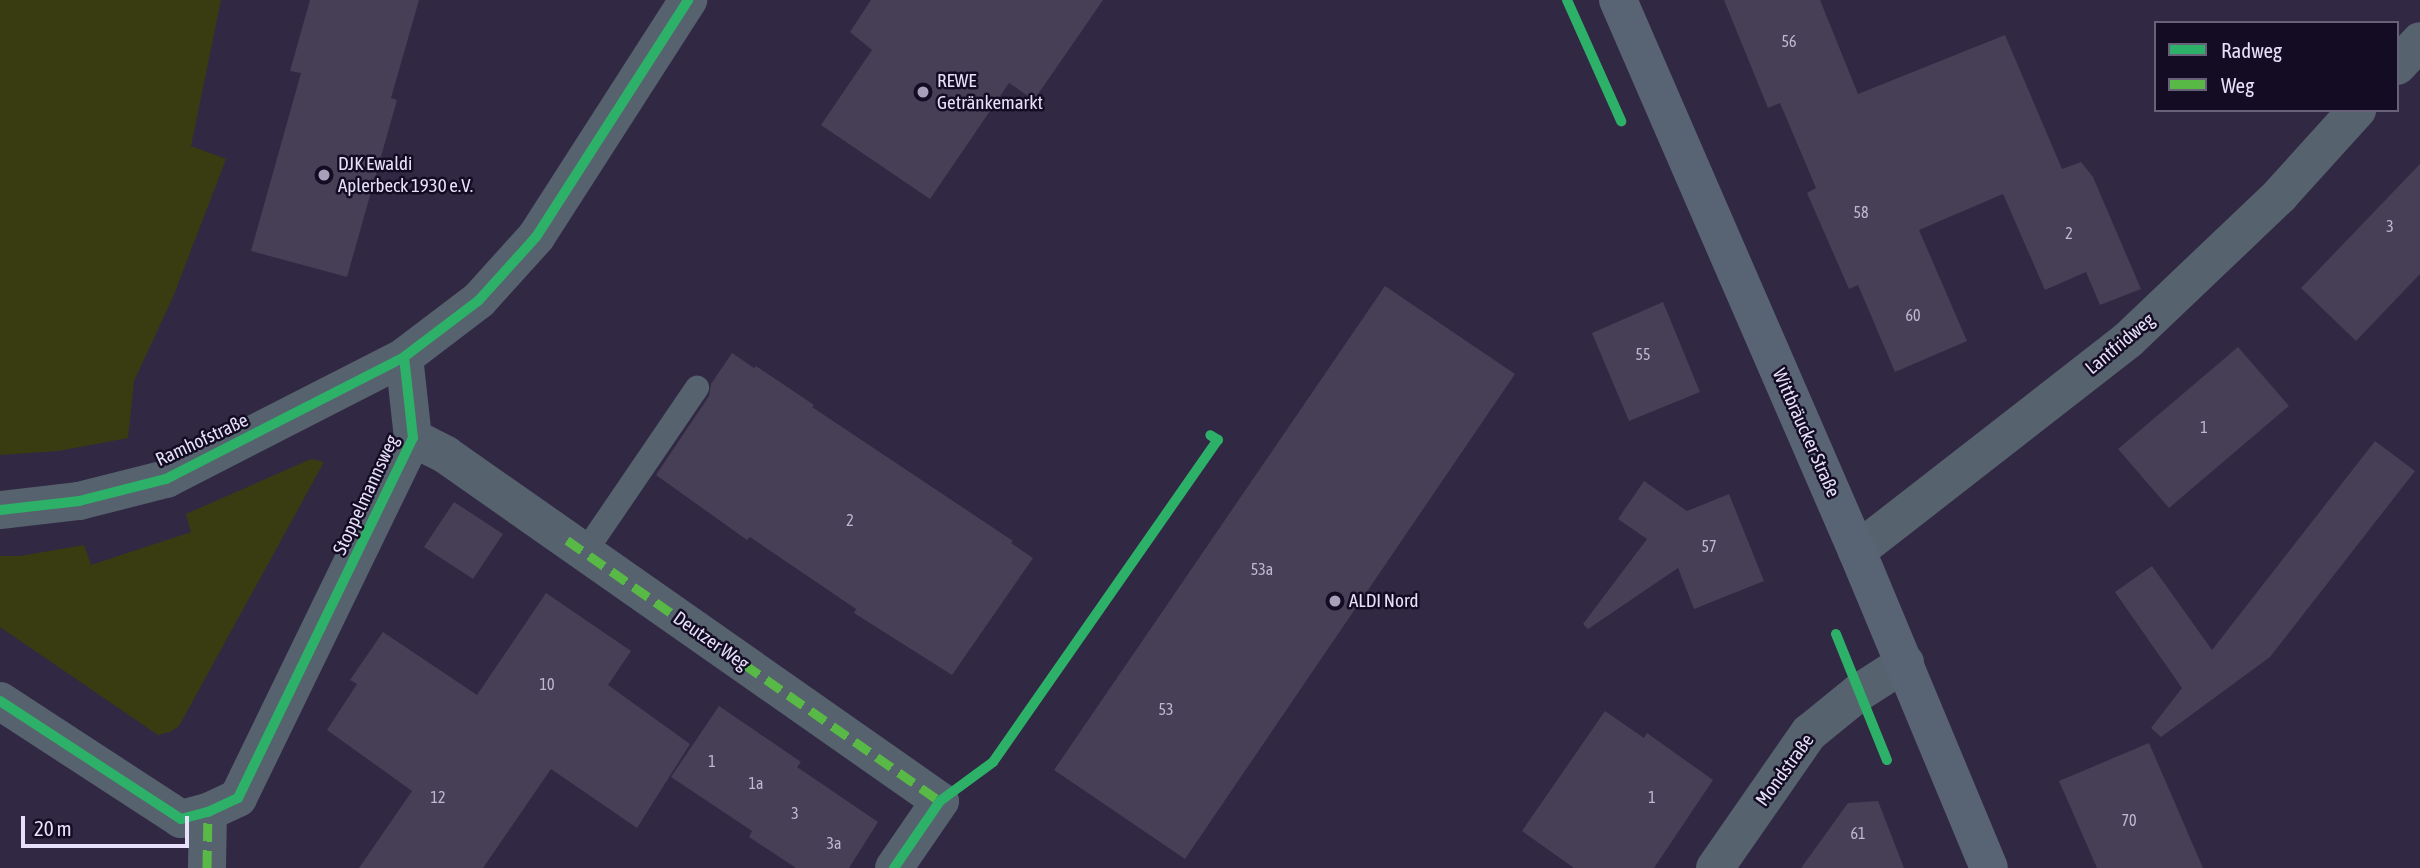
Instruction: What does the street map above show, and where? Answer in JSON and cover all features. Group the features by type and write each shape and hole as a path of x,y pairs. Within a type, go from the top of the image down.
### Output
{"main road":[{"name":"Wittbräucker Straße","path":"1618,0 1905,663 1989,868"}],"street":[{"path":"404,357 479,300 536,237 688,0"},
{"name":"Lantfridweg","path":"1857,551 2128,340 2280,195 2355,112"},
{"name":"Stoppelmannsweg","path":"208,812 238,798 413,438 404,357"},
{"name":"Ramhofstraße","path":"0,510 79,501 166,479 404,357"},
{"name":"Deutzer Weg","path":"413,438 446,455 940,801 894,868"},
{"name":"Mondstraße","path":"1714,868 1809,733 1858,693 1905,663"},
{"path":"0,701 181,818 208,812 207,868"}],"lane":[{"path":"585,552 697,388"}],"green space":[{"path":"0,0 221,0 191,146 226,159 173,297 134,381 128,438 58,451 0,455"},
{"path":"311,459 324,462 179,726 170,732 158,735 0,627 0,556 20,556 84,545 91,565 191,532 186,514"}],"building":[{"name":"DJK Ewaldi Aplerbeck 1930 e.V.","path":"310,0 419,0 391,98 397,100 347,277 251,251 301,73 290,71"},
{"name":"REWE Getränkemarkt","path":"871,0 1103,0 1034,100 1009,83 930,199 821,125 872,50 850,32"},
{"path":"1724,0 1820,0 1858,94 2005,35 2062,169 2081,162 2093,177 2141,289 2100,305 2086,272 2045,290 2003,194 1919,230 1967,341 1895,372 1858,285 1849,289 1807,193 1816,188 1780,103 1768,108"},
{"path":"2420,164 2420,274 2356,341 2301,288"},
{"path":"1385,286 1515,374 1185,859 1054,770"},
{"path":"1663,302 1700,392 1629,421 1592,333"},
{"path":"2238,347 2289,406 2169,508 2118,449"},
{"path":"732,353 814,405 812,407 1013,541 1011,543 1033,558 952,675 854,613 856,609 750,537 747,540 656,475 709,396 711,384"},
{"path":"2375,441 2415,471 2270,657 2161,737 2151,728 2182,688 2115,592 2152,566 2212,650"},
{"path":"1644,481 1687,511 1729,494 1764,581 1694,609 1678,568 1588,629 1583,624 1647,539 1618,519"},
{"path":"454,502 503,534 473,579 424,547"},
{"path":"546,593 631,651 608,685 690,744 637,828 551,769 483,868 359,868 412,791 327,730 357,684 350,680 383,632 477,695"},
{"path":"719,706 801,762 797,767 878,822 849,868 796,868 749,837 752,831 671,777"},
{"path":"1605,711 1644,738 1647,733 1713,780 1654,868 1574,868 1522,831"},
{"path":"2149,743 2203,868 2097,868 2059,781"},
{"path":"1878,801 1904,868 1801,868 1848,803"}],"marked path":[{"path":"567,540 940,801"},
{"path":"207,868 208,812"}],"cycle path":[{"path":"0,510 79,501 166,479 404,357 479,300 536,237 688,0"},
{"path":"1567,0 1621,121"},
{"path":"0,701 181,819 208,812 238,798 413,438 404,357"},
{"path":"894,868 940,801 993,762 1218,440 1210,435"},
{"path":"1836,634 1887,760"}],"place":[{"name":"REWE Getränkemarkt","path":"923,92"},
{"name":"DJK Ewaldi Aplerbeck 1930 e.V.","path":"324,175"},
{"name":"ALDI Nord","path":"1335,601"}]}
